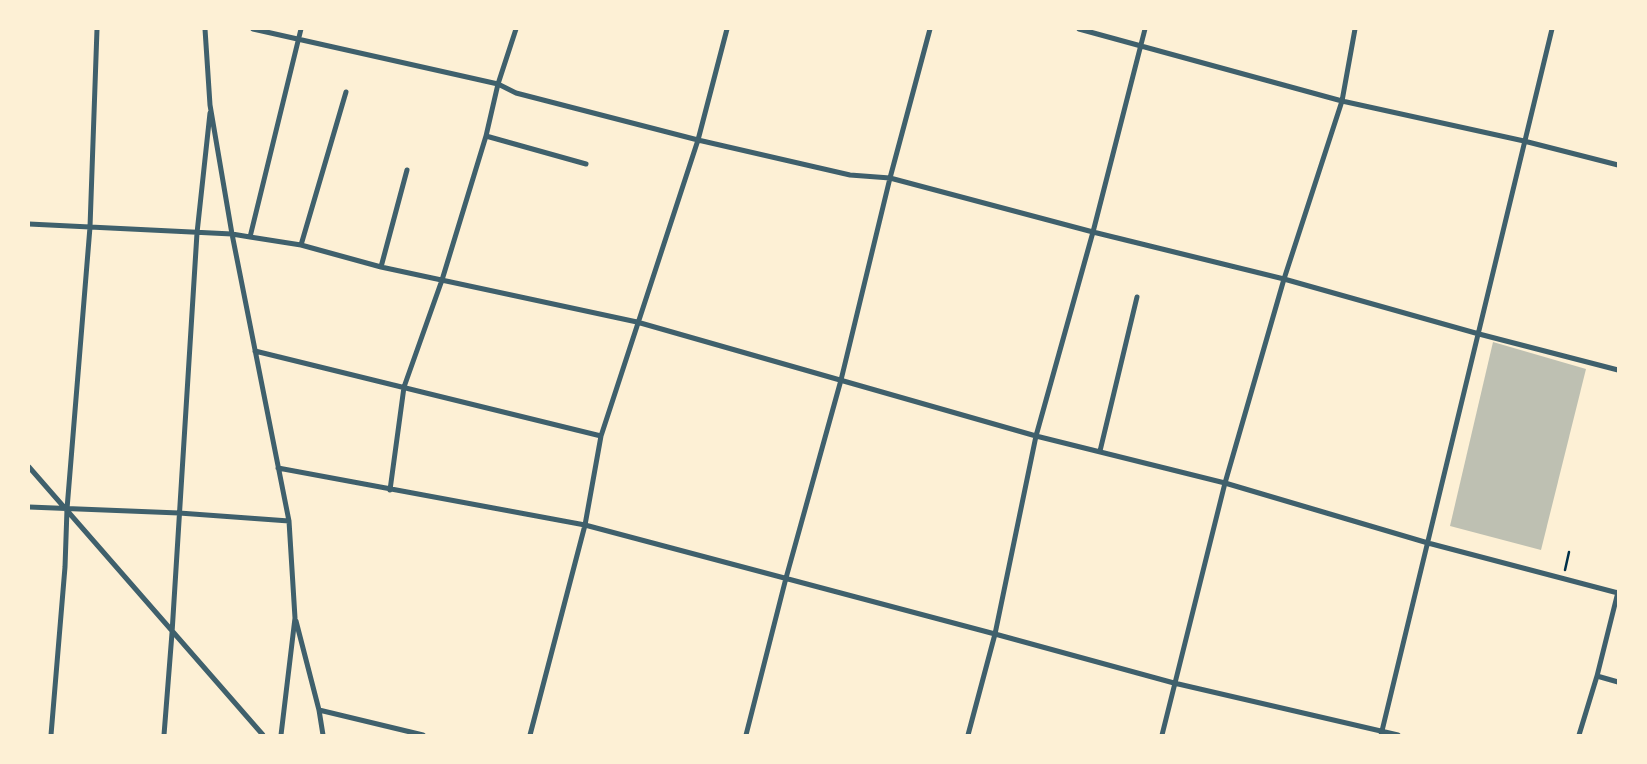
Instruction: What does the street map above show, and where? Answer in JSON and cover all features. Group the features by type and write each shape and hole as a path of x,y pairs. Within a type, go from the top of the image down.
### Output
{"street":[{"path":"51,735 90,227 96,29"},
{"path":"205,29 210,105 232,234 288,520 295,618 319,710 323,735"},
{"path":"254,29 498,84 516,93 698,140 850,175 890,178 1093,232 1284,279 1479,334 1618,370"},
{"path":"250,237 301,29"},
{"path":"390,490 404,387 442,280 486,136 498,84 516,29"},
{"path":"530,735 586,525 601,436 698,140 727,29"},
{"path":"746,735 786,578 842,380 890,178 930,29"},
{"path":"1079,29 1342,101 1524,141 1618,165"},
{"path":"968,735 995,634 1036,436 1093,232 1145,29"},
{"path":"1162,735 1225,483 1284,279 1342,101 1356,29"},
{"path":"1382,734 1552,29"},
{"path":"301,245 346,92"},
{"path":"164,735 197,233 210,105"},
{"path":"486,136 586,164"},
{"path":"382,267 407,170"},
{"path":"29,224 232,234 301,245 382,267 638,322 1036,436 1225,483 1428,543 1618,593 1578,735"},
{"path":"1100,452 1137,297"},
{"path":"255,351 601,436"},
{"path":"29,467 172,633 264,735"},
{"path":"278,468 586,525 1174,683 1382,734 1398,735"},
{"path":"29,507 179,513 288,520"},
{"path":"281,735 295,618"},
{"path":"1596,676 1618,682"},
{"path":"319,710 421,735"}],"path":[{"path":"1563,578 1569,552"}],"building":[{"path":"1493,342 1586,369 1541,550 1450,526"}]}
